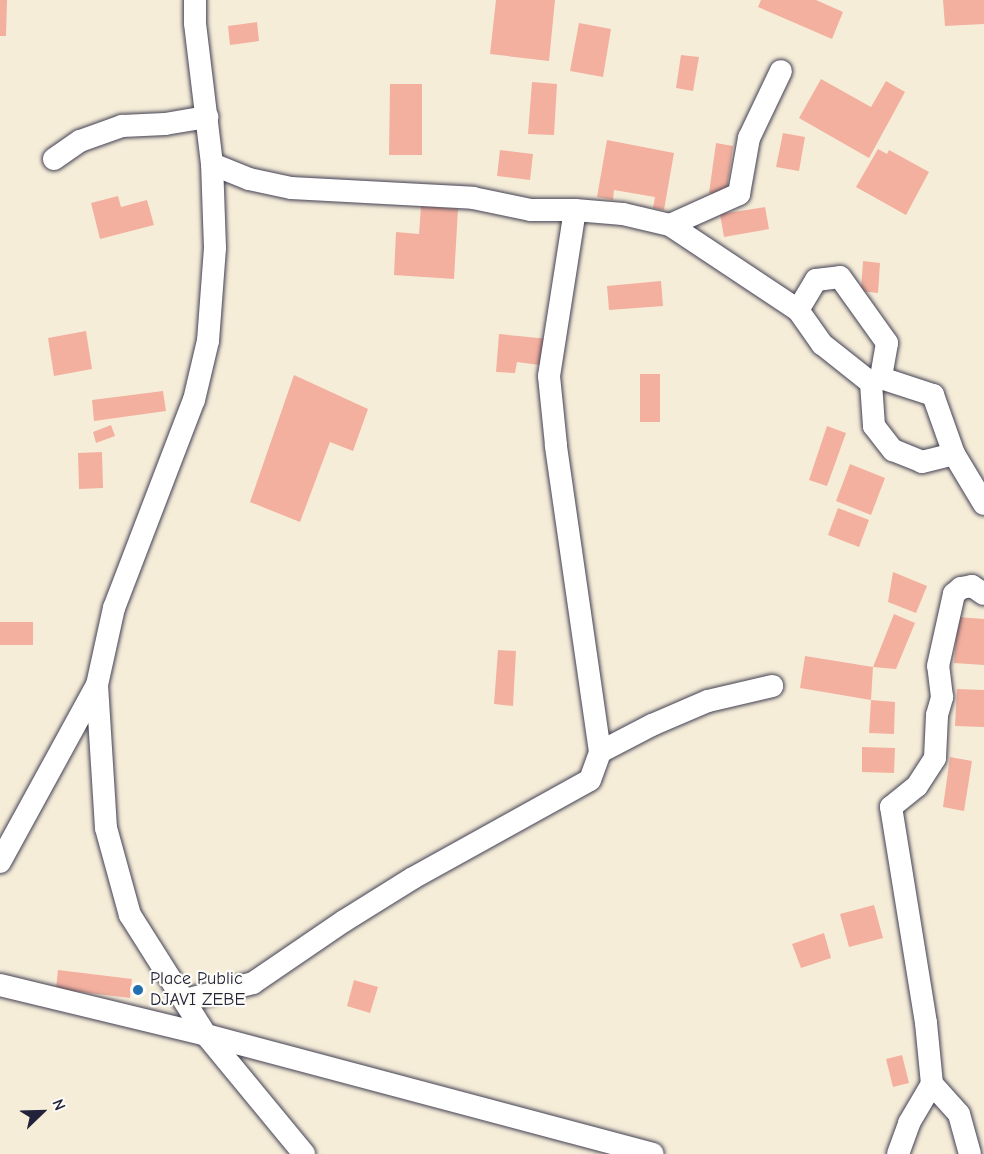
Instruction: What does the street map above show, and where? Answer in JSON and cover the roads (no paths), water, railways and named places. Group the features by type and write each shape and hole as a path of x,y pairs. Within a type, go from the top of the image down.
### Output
{"street":[{"path":"195,0 195,23 212,164 215,248 208,341 194,400 114,608 97,685 106,828 130,915 206,1035 304,1154"},
{"path":"670,225 739,194 749,138 781,71"},
{"path":"54,159 80,141 122,126 165,124 207,117"},
{"path":"212,164 249,179 291,188 473,198 531,210 575,210 623,214 670,225 798,310 822,344 876,381 933,395 954,454 984,504"},
{"path":"185,1000 253,983 414,878 590,780 600,752 556,445 549,376 575,210"},
{"path":"798,310 816,280 840,277 887,344 876,381 874,426 893,450 922,462 954,454"},
{"path":"898,1154 909,1123 932,1084 926,1023 891,807 917,786 935,758 937,715 942,697 938,666 954,594 961,588 972,586 984,594"},
{"path":"0,862 97,685"},
{"path":"600,752 652,725 708,701 772,686"},
{"path":"0,985 206,1035 652,1154"},
{"path":"932,1084 959,1114 970,1154"}],"place":[{"name":"Place Public DJAVI ZEBE","path":"138,990"}]}
